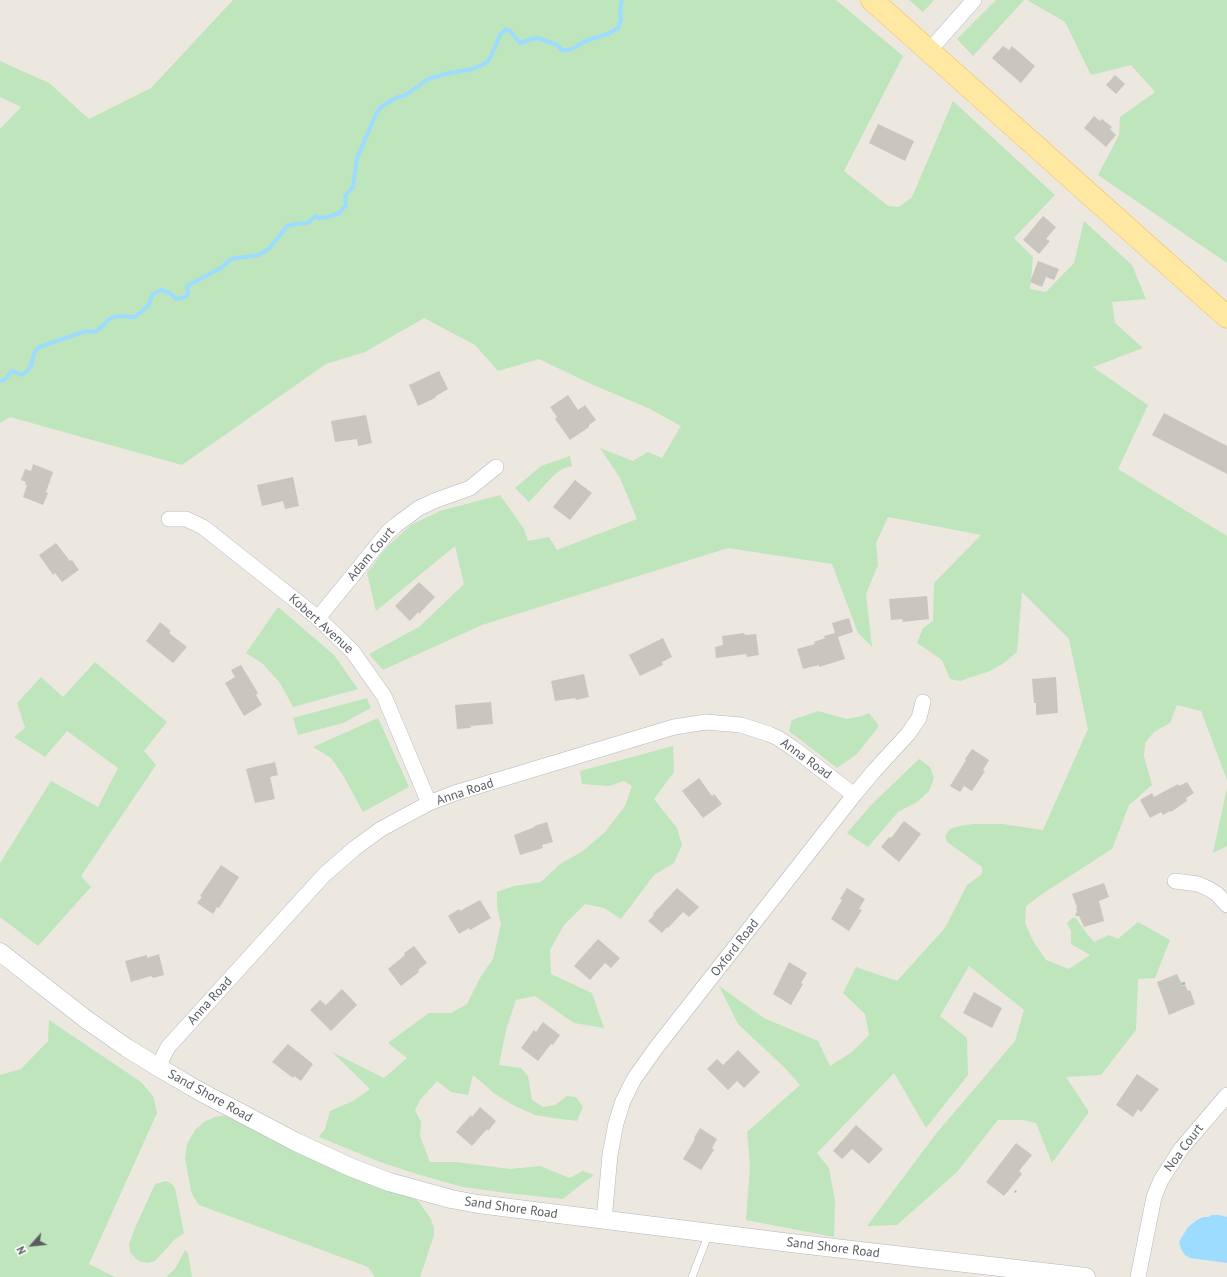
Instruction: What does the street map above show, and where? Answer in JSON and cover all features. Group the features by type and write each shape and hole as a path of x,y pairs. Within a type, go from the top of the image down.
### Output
{"main road":[{"path":"872,0 1227,317"}],"street":[{"path":"929,51 974,0"},
{"name":"Adam Court","path":"318,618 388,532 396,525 419,508 470,488 496,467"},
{"name":"Kobert Avenue","path":"169,519 186,519 203,527 318,618 353,652 379,687 391,711 429,804"},
{"name":"Oxford Road","path":"604,1220 610,1155 616,1123 623,1101 634,1079 656,1048 854,795 908,734 919,718 923,702"},
{"name":"Anna Road","path":"158,1067 168,1047 324,875 354,848 381,829 429,804 463,791 674,727 706,722 741,725 773,736 793,748 854,795"},
{"path":"1175,881 1198,884 1209,888 1227,905"},
{"name":"Sand Shore Road","path":"0,952 87,1020 127,1048 158,1067 199,1091 296,1142 350,1167 389,1182 451,1199 478,1204 1086,1277"},
{"name":"Noa Court","path":"1138,1277 1154,1196 1161,1180 1181,1149 1227,1095"}],"lane":[{"path":"692,1277 709,1232"}],"green space":[{"path":"233,0 836,0 903,56 844,171 888,206 899,207 912,197 953,101 1055,195 1014,238 1033,257 1030,289 1046,292 1074,263 1084,221 1132,265 1146,299 1112,302 1115,323 1143,348 1093,367 1148,405 1118,469 1227,536 1227,780 1201,711 1177,705 1170,723 1154,732 1145,743 1144,756 1152,785 1129,805 1112,849 1026,906 1025,923 1033,941 1046,960 1069,969 1090,955 1071,944 1071,931 1067,923 1072,918 1076,918 1094,942 1109,935 1118,939 1138,922 1170,940 1155,978 1138,979 1136,1030 1101,1075 1066,1077 1089,1112 1052,1163 1036,1123 1023,1120 998,1120 957,1172 897,1225 867,1226 935,1135 1015,1041 1024,1010 969,966 940,1016 967,1038 968,1075 926,1128 894,1073 817,1153 829,1168 835,1201 834,1237 746,1220 750,1166 747,1132 800,1085 784,1067 738,1024 719,986 764,1018 818,1041 830,1066 852,1052 869,1035 865,1014 843,993 856,967 897,981 945,928 967,885 982,874 982,867 947,842 945,836 950,829 973,824 1003,824 1043,830 1088,729 1069,639 1022,592 1017,652 1004,663 990,671 960,681 950,679 942,660 917,643 923,628 933,621 934,583 981,535 888,517 876,543 878,565 866,594 872,647 858,633 832,564 728,548 482,625 383,670 369,654 419,627 464,584 455,546 376,611 367,573 387,547 411,525 440,511 500,495 524,529 528,541 549,537 557,550 637,519 620,478 600,448 633,461 648,452 662,458 681,426 648,408 591,384 539,359 498,371 475,345 424,318 365,352 326,364 182,465 10,417 0,423 0,129 21,107 0,97 0,61 49,83 89,119 151,88"},
{"path":"909,0 934,0 923,12"},
{"path":"996,0 1024,0 973,56 957,39"},
{"path":"1027,0 1227,0 1227,263 1098,175 1119,135 1120,117 1155,92 1131,65 1091,75 1065,22"},
{"path":"570,456 572,466 562,469 554,475 529,502 515,488 541,466"},
{"path":"278,607 334,655 358,689 293,707 280,683 262,663 246,653"},
{"path":"95,662 167,722 144,751 156,765 81,876 91,887 38,946 0,917 0,863 51,781 98,807 118,768 67,731 45,757 14,737 25,728 17,703 41,677 63,697"},
{"path":"367,698 371,708 343,723 298,735 293,718"},
{"path":"818,711 847,719 869,713 879,726 857,754 837,768 789,731 792,720"},
{"path":"378,718 409,787 363,812 343,775 331,758 313,747"},
{"path":"673,746 674,772 654,799 677,828 682,845 674,863 654,875 621,919 604,908 585,904 564,925 550,950 551,974 592,993 604,1028 574,1023 535,996 516,1000 506,1030 499,1065 521,1068 528,1076 532,1100 543,1107 555,1105 567,1096 576,1097 583,1107 577,1121 535,1115 515,1106 495,1094 473,1075 468,1095 451,1092 437,1081 420,1100 415,1110 421,1122 420,1136 430,1162 456,1162 510,1169 540,1166 570,1178 583,1171 594,1175 563,1199 463,1187 380,1162 319,1137 325,1129 330,1111 353,1101 370,1089 332,1052 384,1078 407,1058 388,1043 429,1013 451,1013 467,1004 481,976 493,959 501,924 497,907 497,892 514,886 541,882 560,864 583,851 605,832 625,806 632,786 624,781 609,786 582,784 580,771"},
{"path":"919,759 930,767 934,778 929,791 917,802 898,812 868,847 847,833 871,805"},
{"path":"1227,788 1227,846 1213,853"},
{"path":"49,1020 141,1082 153,1096 157,1113 89,1264 115,1277 0,1277 0,1075 21,1069 48,1041"},
{"path":"228,1115 411,1196 419,1202 431,1219 434,1228 434,1235 420,1277 375,1277 368,1267 199,1205 191,1191 185,1158 187,1144 195,1130 204,1122 215,1117"},
{"path":"166,1181 172,1184 175,1188 184,1233 174,1240 155,1261 148,1263 141,1262 130,1252 129,1244 155,1184"},
{"path":"185,1250 188,1253 192,1277 166,1277 175,1269"}],"water":[{"path":"1212,1215 1227,1217 1227,1263 1190,1258 1185,1255 1181,1249 1179,1242 1188,1227 1203,1217"}],"building":[{"path":"1003,46 1009,50 1012,46 1035,66 1021,83 992,58"},
{"path":"1115,75 1125,84 1116,94 1106,85"},
{"path":"1094,116 1100,121 1102,119 1112,127 1110,129 1116,135 1106,147 1084,128"},
{"path":"878,124 914,141 905,161 869,143"},
{"path":"1043,216 1056,227 1046,239 1050,241 1039,254 1023,240"},
{"path":"1038,261 1059,269 1054,280 1046,277 1042,287 1030,282"},
{"path":"439,371 448,389 435,398 418,406 409,385"},
{"path":"568,395 578,410 585,405 596,420 589,425 589,427 570,440 555,419 557,417 550,407"},
{"path":"1164,413 1227,446 1227,474 1152,435"},
{"path":"366,415 372,443 358,446 357,439 335,442 331,421"},
{"path":"33,464 53,472 46,492 48,493 43,505 23,497 27,485 25,485 26,482 21,480 25,469 31,471"},
{"path":"293,477 299,506 285,509 283,501 262,506 257,485"},
{"path":"575,480 592,493 570,520 553,507"},
{"path":"56,543 79,570 62,582 55,573 53,575 39,555"},
{"path":"419,582 435,597 410,621 395,606"},
{"path":"927,596 929,619 903,622 902,619 891,620 889,599"},
{"path":"849,618 853,632 838,637 845,659 819,667 819,665 803,669 797,649 815,644 814,642 825,638 824,636 835,633 832,623"},
{"path":"160,622 171,631 169,633 187,647 173,663 146,641"},
{"path":"744,633 745,635 756,634 759,655 747,657 746,654 716,658 715,647 723,645 722,636"},
{"path":"663,638 672,657 662,662 663,665 640,676 629,655"},
{"path":"241,665 258,693 256,695 262,705 244,716 225,683 235,677 231,670"},
{"path":"584,674 589,697 576,700 575,698 555,701 551,681"},
{"path":"1056,677 1058,713 1036,715 1036,703 1034,703 1032,679"},
{"path":"491,702 493,724 457,729 455,705"},
{"path":"972,749 989,760 983,770 985,771 972,791 964,786 960,792 950,786"},
{"path":"275,762 278,775 270,777 275,799 255,803 246,769"},
{"path":"699,778 712,796 714,794 722,804 703,818 682,791"},
{"path":"1187,782 1194,793 1186,798 1187,801 1171,812 1170,811 1163,815 1161,812 1150,818 1140,800 1152,793 1154,797 1178,784 1179,786"},
{"path":"904,821 921,834 899,862 881,847 889,837 891,838"},
{"path":"547,822 553,842 542,845 543,848 520,855 514,835"},
{"path":"221,865 239,877 219,908 217,907 213,914 197,903 202,897 200,896"},
{"path":"1104,883 1109,897 1099,901 1104,921 1084,927 1079,916 1075,916 1077,907 1072,894"},
{"path":"677,888 699,907 689,917 683,912 662,933 648,921"},
{"path":"847,888 865,899 859,909 862,910 849,931 831,919"},
{"path":"480,900 491,918 470,930 469,928 459,934 448,916 459,909 460,911"},
{"path":"598,939 620,958 611,968 605,963 590,980 574,966"},
{"path":"414,946 427,963 418,970 419,972 401,986 388,969 405,955 404,953"},
{"path":"159,954 164,975 153,978 151,976 131,982 125,961 147,955 147,958"},
{"path":"789,962 807,973 801,983 803,984 791,1005 773,994"},
{"path":"1177,974 1183,986 1185,985 1188,991 1190,990 1195,1004 1169,1015 1157,982"},
{"path":"342,989 357,1005 331,1031 310,1010 320,1000 326,1005"},
{"path":"974,992 1002,1008 992,1028 963,1013"},
{"path":"543,1022 560,1035 538,1061 521,1048 534,1030 536,1032"},
{"path":"288,1044 313,1064 301,1081 294,1076 293,1078 272,1062"},
{"path":"738,1050 760,1072 744,1088 737,1081 728,1090 707,1069 717,1059 723,1065"},
{"path":"1137,1074 1159,1089 1141,1112 1138,1109 1133,1117 1116,1105"},
{"path":"480,1107 496,1121 472,1146 456,1132"},
{"path":"856,1125 883,1149 869,1164 852,1149 842,1159 833,1151"},
{"path":"700,1128 717,1139 712,1148 714,1150 701,1170 683,1159"},
{"path":"1016,1143 1032,1155 1019,1171 1022,1174 1004,1196 986,1182"}],"waterway":[{"path":"0,381 4,380 12,371 22,375 27,371 31,366 34,353 39,347 86,331 95,332 109,319 117,316 135,317 149,305 152,295 161,290 170,293 176,299 185,297 188,294 187,286 221,268 231,259 258,255 269,249 287,226 308,223 315,216 319,218 328,217 339,213 346,205 345,196 353,187 357,158 376,114 381,107 396,98 406,95 428,79 449,73 473,69 482,65 488,61 500,35 506,29 511,32 520,43 538,38 557,45 562,50 568,50 585,41 608,34 618,28 621,20 620,8 622,0"}]}
